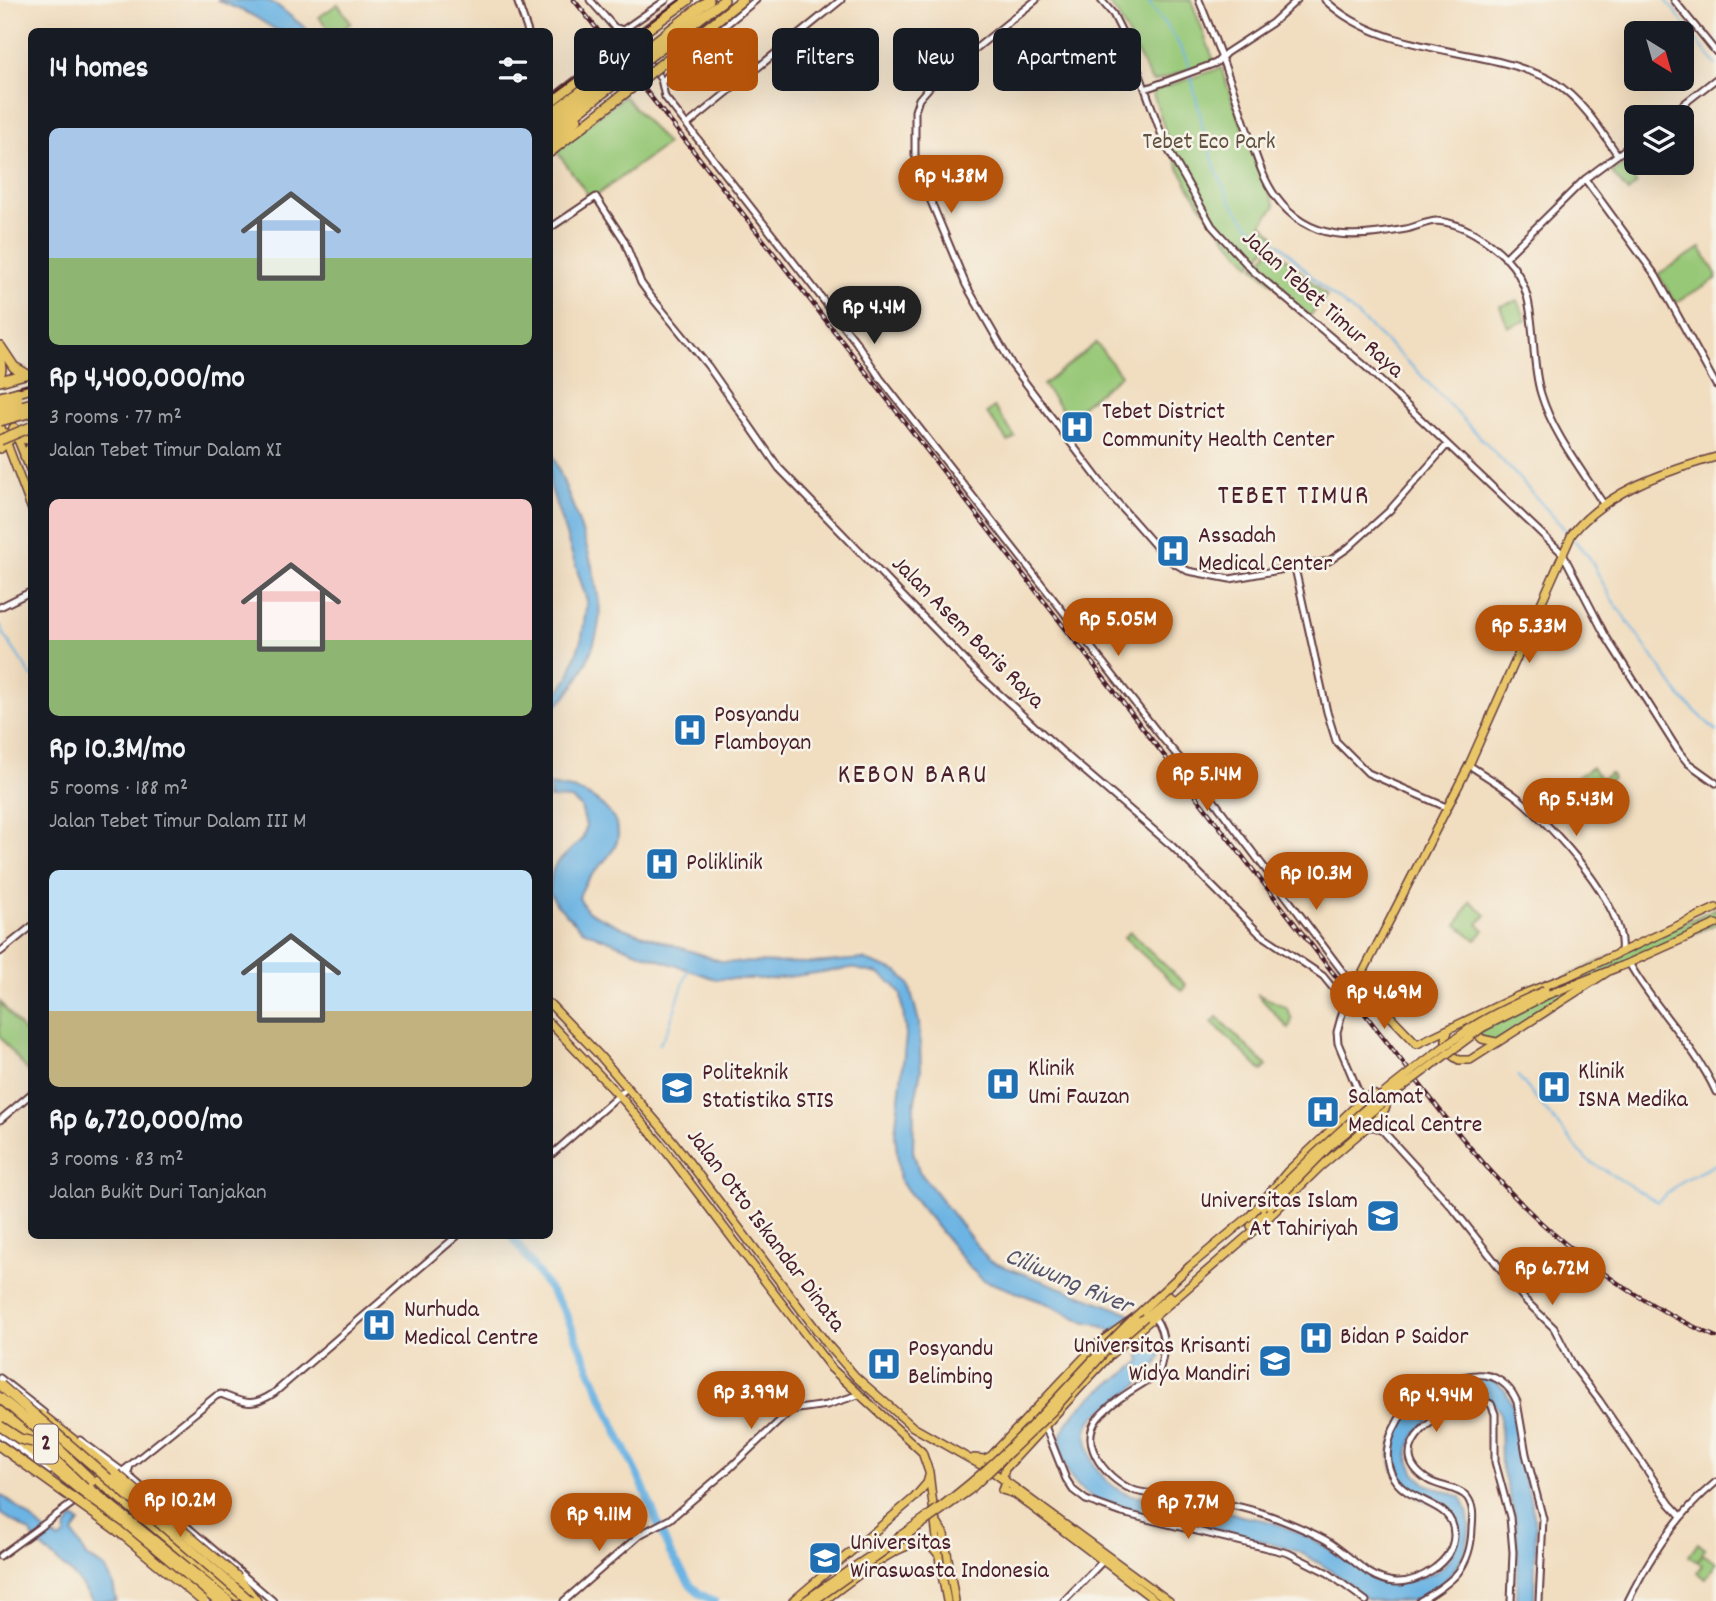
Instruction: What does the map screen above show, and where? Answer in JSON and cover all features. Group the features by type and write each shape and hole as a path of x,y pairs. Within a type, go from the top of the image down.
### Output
{"highway":[{"path":"553,100 688,0"},
{"path":"653,44 709,0"},
{"path":"653,46 724,0"},
{"path":"553,150 630,89 661,75 742,0"},
{"path":"553,112 590,91"},
{"path":"553,121 595,91"},
{"path":"553,131 599,91"},
{"path":"553,140 601,91"},
{"path":"0,346 14,367 25,375"},
{"path":"1,378 25,375"},
{"path":"0,404 28,390"},
{"path":"0,397 28,394"},
{"path":"0,412 28,404"},
{"path":"5,436 28,416"},
{"path":"5,436 28,428"},
{"path":"5,436 28,439"},
{"path":"5,436 11,455"},
{"path":"25,456 28,452"},
{"path":"0,1382 128,1483 238,1578 256,1601"},
{"path":"0,1382 250,1601"},
{"path":"0,1402 14,1408 244,1601"},
{"path":"0,1402 40,1430 93,1481 238,1601"},
{"name":"2","path":"0,1416 228,1601"},
{"path":"0,1425 15,1437 33,1442"},
{"path":"0,1425 218,1601"},
{"path":"0,1446 120,1532 203,1601"}],"main road":[{"path":"0,352 5,436 25,456 28,464"},
{"path":"11,455 28,500"},
{"path":"1716,457 1646,480 1604,505 1571,536 1469,765 1355,988 1370,995 1414,1044 1419,1044 1518,996 1569,976 1716,908"},
{"path":"1546,992 1612,969 1716,924"},
{"path":"1448,1031 1446,1048 1459,1060 1470,1060 1612,969"},
{"path":"808,1601 970,1490 1052,1412 1106,1351 1241,1235 1266,1207 1332,1144 1482,1028 1569,976"},
{"name":"Jalan Otto Iskandar Dinata","path":"553,1007 697,1170 848,1370 913,1427 970,1457 1004,1486"},
{"path":"1475,1017 1471,1025 1474,1032 1482,1039 1496,1042"},
{"name":"Jalan Otto Iskandar Dinata","path":"553,1026 618,1096 674,1162 831,1368 918,1446 929,1472"},
{"path":"970,1457 988,1458 1096,1345 1110,1334 1145,1317 1185,1289 1250,1234 1320,1167 1381,1115 1385,1104 1381,1096 1372,1094 1346,1114 1288,1171 1249,1217"},
{"path":"1346,1114 1358,1119 1364,1130"},
{"path":"1156,1601 1004,1486 1003,1476 1005,1469 1029,1441 1119,1347 1190,1266 1249,1217 1266,1207"},
{"path":"1241,1235 1250,1234"},
{"path":"1185,1289 1188,1280"},
{"path":"1019,1427 1020,1437 1029,1441"},
{"path":"929,1472 947,1601"},
{"path":"793,1601 922,1490 927,1483 929,1472"},
{"path":"1004,1486 1169,1601"},
{"path":"935,1519 944,1534 955,1601"},
{"path":"824,1601 895,1552 918,1543 930,1546 939,1554"},
{"path":"849,1555 859,1560 863,1567 862,1574"}],"street":[{"path":"517,0 527,28"},
{"path":"590,0 617,28"},
{"path":"626,28 666,0"},
{"path":"661,75 755,0"},
{"path":"687,125 841,0"},
{"path":"1036,0 932,85 919,99 915,111 915,155 934,210 966,285 1012,365 1108,492 1167,559 1188,571 1221,579 1238,579 1329,561 1348,548 1389,511 1447,445"},
{"name":"Jalan Tebet Timur Raya","path":"1101,0 1125,38 1165,144 1212,226 1252,270 1365,366 1563,554 1605,635 1679,752 1688,763 1716,783"},
{"path":"1199,0 1270,188 1290,214 1300,222 1325,233 1343,235 1406,229 1436,221 1472,232 1492,245 1520,276 1531,311 1539,385 1545,406 1604,505"},
{"path":"1145,89 1216,63 1272,23 1297,0"},
{"path":"1325,0 1354,23 1391,37 1494,60 1542,75 1574,98 1617,154"},
{"path":"1674,0 1716,52"},
{"path":"653,66 661,75 666,97 687,125 850,334 880,378 1180,757 1355,988"},
{"path":"1682,105 1716,79"},
{"path":"1505,258 1585,179 1624,149"},
{"path":"1585,179 1656,276 1716,385"},
{"name":"Jalan Asem Baris Raya","path":"553,226 596,197 624,240 641,283 708,366 779,468 982,678 1180,853 1259,933 1323,976 1345,1003 1337,1032 1338,1043 1362,1100"},
{"path":"1295,568 1336,741 1368,773 1446,807"},
{"path":"0,607 28,593"},
{"path":"1469,765 1517,797 1549,827 1574,856 1611,908 1620,934 1621,951"},
{"path":"0,952 28,929"},
{"path":"1629,962 1644,990 1699,1059 1716,1092"},
{"path":"553,1153 627,1088"},
{"path":"0,1120 28,1096"},
{"path":"1381,1115 1383,1131"},
{"path":"1364,1130 1375,1127 1383,1131 1452,1207 1517,1290 1554,1328 1574,1367 1661,1493 1681,1516"},
{"path":"107,1484 218,1395 253,1404 274,1393 454,1239"},
{"path":"1145,1317 1161,1326 1162,1361 1157,1374 1112,1406 1093,1425 1091,1444 1098,1461 1112,1476 1136,1491 1206,1501 1273,1517 1321,1537 1375,1577 1398,1582 1416,1578 1434,1568 1445,1558 1454,1538 1450,1520 1443,1509 1418,1499 1396,1482 1388,1461 1389,1438 1406,1411 1431,1390 1475,1375 1490,1376 1502,1382 1517,1402 1526,1454 1543,1519 1539,1601"},
{"path":"0,1382 130,1476 273,1601"},
{"path":"0,1391 14,1408"},
{"path":"564,1601 640,1534 670,1519 731,1467 791,1410 827,1405 858,1395"},
{"path":"1420,1601 1448,1583 1463,1566 1472,1542 1473,1513 1470,1502 1463,1493 1429,1481 1422,1475 1412,1459 1412,1444 1419,1432 1431,1421 1477,1398 1491,1404 1495,1414 1495,1462 1510,1517 1513,1552 1511,1601"},
{"path":"1045,1426 1066,1479 1073,1490 1086,1500 1122,1513 1288,1553 1328,1573 1366,1601"},
{"path":"0,1434 82,1492 0,1556"},
{"path":"130,1476 128,1472 132,1463"},
{"path":"1628,1601 1658,1548 1681,1516 1716,1482"},
{"path":"1064,1601 1102,1562"}],"green space":[{"name":"Tebet Eco Park","path":"1105,0 1191,0 1214,61 1153,82 1141,61 1141,28 1124,28 1116,12"},
{"path":"338,4 351,23 344,28 328,28 319,17"},
{"name":"Tebet Eco Park","path":"1221,68 1251,151 1275,206 1262,223 1276,237 1251,265 1218,228 1182,174 1152,91"},
{"path":"624,96 667,144 591,199 555,149"},
{"path":"1622,165 1624,175 1630,175 1637,184 1628,192 1612,173"},
{"path":"1273,247 1327,296 1309,317 1254,267"},
{"path":"1701,248 1716,274 1716,279 1675,303 1658,274"},
{"path":"1518,300 1526,321 1508,327 1500,306"},
{"path":"1096,343 1121,375 1068,417 1043,385"},
{"path":"994,407 1015,437 1008,442 987,413"},
{"path":"1592,767 1601,779 1610,773 1613,778 1573,807 1560,789"},
{"path":"1470,901 1486,915 1478,924 1484,930 1476,940 1457,925"},
{"path":"1716,908 1716,924 1612,969 1496,1042 1479,1037 1482,1028 1569,976"},
{"path":"1130,932 1186,985 1182,991 1124,937"},
{"path":"1257,994 1286,1007 1292,1019 1289,1029"},
{"path":"0,1002 28,1036 28,1071 0,1037"},
{"path":"1217,1017 1267,1066 1262,1071 1212,1022"},
{"path":"1698,1543 1705,1549 1698,1561 1703,1554 1716,1563 1706,1579 1697,1573 1702,1565 1689,1556"}],"water":[{"path":"217,0 267,0 305,28 273,28 250,14"},
{"path":"553,457 586,543 596,582 599,615 593,646 579,677 553,708 553,698 568,679 582,637 587,601 553,494"},
{"path":"553,786 576,790 594,799 610,813 618,830 613,850 581,891 579,898 587,911 623,928 723,962 812,963 863,959 898,972 909,984 919,1022 921,1070 914,1106 913,1151 919,1171 989,1261 1129,1313 1154,1339 1161,1356 1145,1378 1089,1424 1087,1439 1092,1460 1110,1484 1124,1493 1202,1504 1274,1523 1321,1544 1381,1579 1416,1579 1437,1571 1444,1565 1454,1550 1457,1531 1451,1515 1443,1507 1413,1494 1397,1476 1391,1459 1395,1435 1413,1407 1430,1391 1448,1384 1481,1378 1496,1382 1505,1390 1515,1410 1519,1450 1536,1525 1534,1601 1517,1601 1515,1517 1501,1464 1500,1412 1491,1400 1482,1396 1466,1399 1429,1419 1416,1434 1409,1448 1408,1458 1415,1474 1426,1484 1461,1497 1469,1527 1462,1558 1453,1571 1443,1583 1416,1600 1369,1600 1326,1568 1290,1548 1204,1526 1117,1509 1083,1491 1070,1476 1062,1457 1060,1447 1063,1431 1078,1409 1141,1361 1137,1344 1095,1323 1086,1323 1048,1304 983,1280 970,1268 900,1181 895,1134 906,1036 901,995 894,985 879,974 851,968 773,979 715,979 582,930 553,898 555,865 583,838 586,826 581,807 571,799 553,798"},
{"path":"0,1494 59,1540 65,1536 66,1528 74,1518 80,1523 73,1533 86,1556 105,1568 113,1584 116,1601 93,1601 75,1577 36,1542 31,1533 0,1513"}],"waterway":[{"path":"1147,0 1178,42 1190,70"},
{"path":"1666,0 1716,65"},
{"path":"1191,76 1216,170 1230,201 1249,225 1282,246 1320,285 1416,370 1568,533"},
{"path":"1574,540 1589,557 1611,598 1681,697 1716,731"},
{"path":"0,624 28,671"},
{"path":"659,1045 668,1029 688,970"},
{"path":"1517,1075 1586,1159 1657,1202 1684,1180 1716,1164"},
{"path":"514,1239 565,1312 670,1553 691,1586 714,1601"}],"tram line":[{"path":"553,95 680,0"},
{"path":"0,392 28,385"}],"railway":[{"path":"574,0 1471,1149 1532,1214 1598,1270 1674,1317 1716,1337"}],"place":[{"name":"Tebet District Community Health Center","path":"1077,427"},
{"name":"Assadah Medical Center","path":"1173,551"},
{"name":"Posyandu Flamboyan","path":"690,730"},
{"name":"Poliklinik","path":"662,864"},
{"name":"Klinik Umi Fauzan","path":"1003,1084"},
{"name":"Klinik ISNA Medika","path":"1554,1087"},
{"name":"Politeknik Statistika STIS","path":"677,1088"},
{"name":"Salamat Medical Centre","path":"1323,1112"},
{"name":"Universitas Islam At Tahiriyah","path":"1383,1216"},
{"name":"Nurhuda Medical Centre","path":"379,1325"},
{"name":"Bidan P Saidor","path":"1316,1338"},
{"name":"Universitas Krisanti Widya Mandiri","path":"1275,1361"},
{"name":"Posyandu Belimbing","path":"884,1364"},
{"name":"Universitas Wiraswasta Indonesia","path":"825,1558"}],"district":[{"name":"TEBET TIMUR","path":"1294,498"},
{"name":"KEBON BARU","path":"913,777"}],"water label":[{"name":"Ciliwung River","path":"1068,1282"}]}
